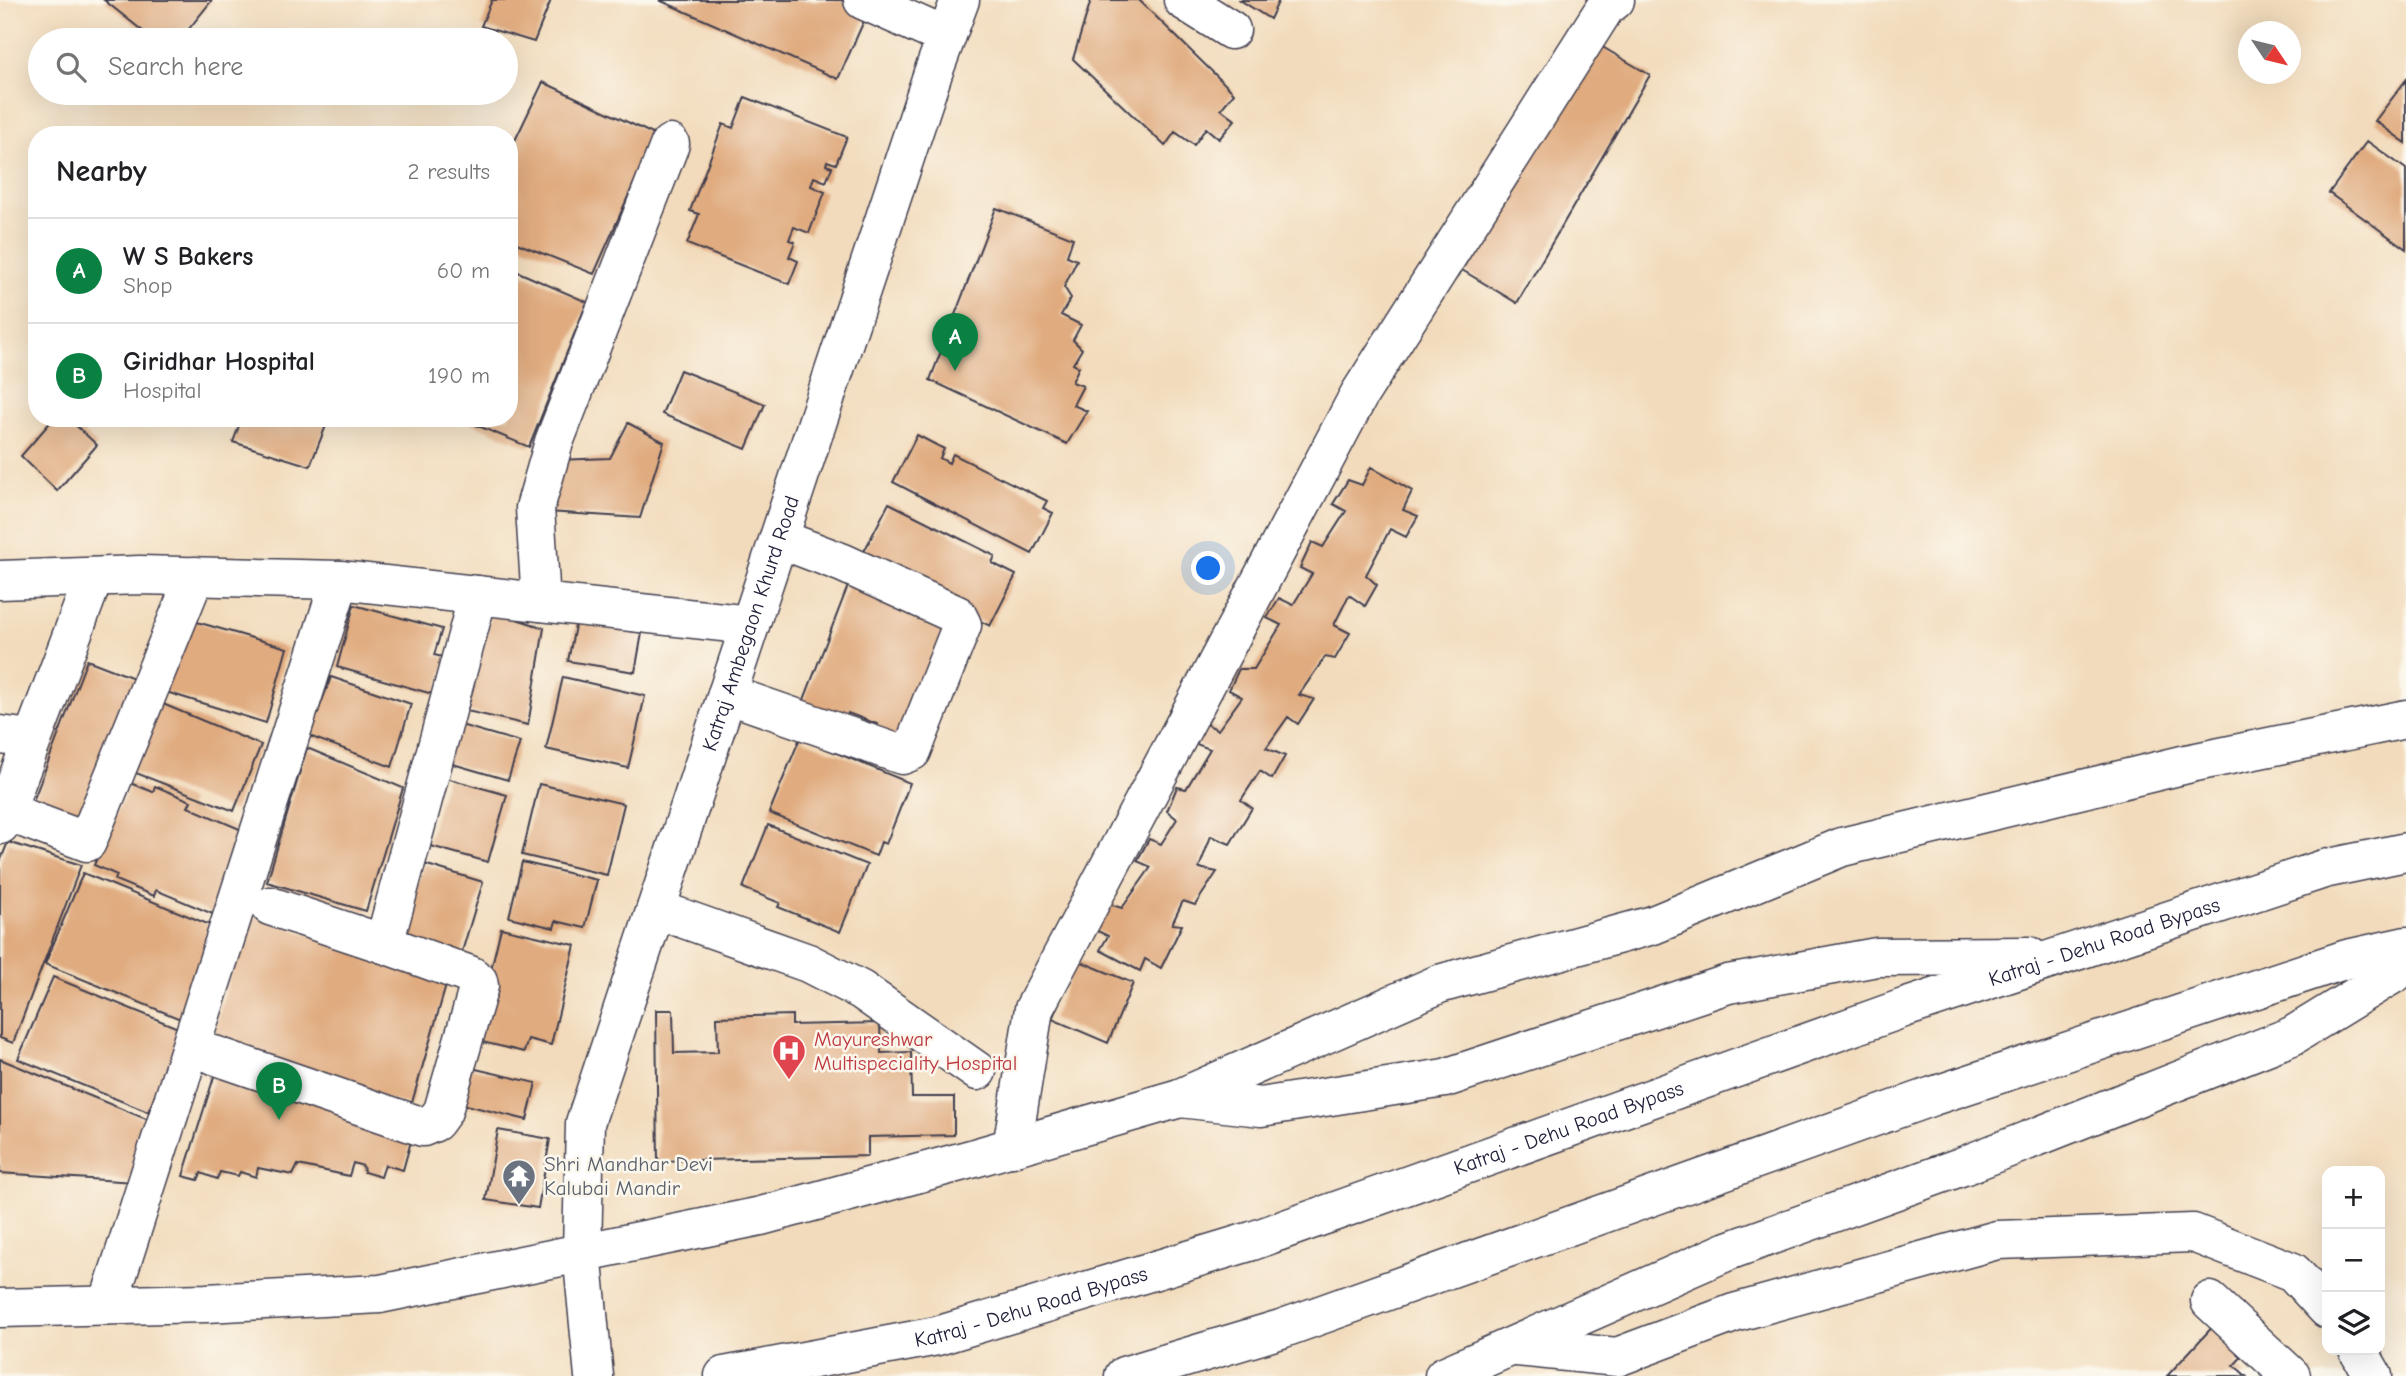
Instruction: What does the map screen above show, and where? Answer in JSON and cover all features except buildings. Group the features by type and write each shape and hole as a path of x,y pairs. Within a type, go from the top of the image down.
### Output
{"main road":[{"path":"863,0 946,37"},
{"name":"Katraj Ambegaon Khurd Road","path":"594,1376 582,1252 585,1123 960,0"},
{"path":"1183,0 1231,30"},
{"path":"1012,1148 1034,1009 1359,395 1605,8 1615,0"},
{"path":"541,602 535,509 554,442 670,144"},
{"path":"727,694 902,755 912,751 962,625 957,615 843,563 780,540"},
{"path":"11,576 140,575 340,580 750,625"},
{"path":"94,576 16,737 3,818 87,842 195,576"},
{"path":"108,1305 340,580"},
{"path":"384,944 478,595"},
{"path":"0,1308 206,1303 380,1294 761,1216 1012,1148 1180,1098 1439,984 1653,925 1842,847 2191,763 2406,719"},
{"name":"Katraj - Dehu Road Bypass","path":"724,1376 937,1336 1252,1241 1904,1008 2324,869 2406,852"},
{"path":"214,1055 422,1127 435,1122 443,1111 479,986 475,978 270,906"},
{"path":"656,909 808,963 861,990 977,1071"},
{"path":"1124,1376 1281,1329 1946,1092 2347,959 2406,946"},
{"path":"1180,1098 1261,1107 1445,1078 1728,984 1877,957 2062,956"},
{"path":"1444,1376 1728,1251 1963,1166 2292,1036 2406,966"},
{"path":"1515,1346 1617,1357 1734,1313 1997,1240 2193,1233 2293,1272 2322,1304"},
{"path":"2210,1301 2291,1376"},
{"path":"2361,1355 2373,1376"}],"place":[{"name":"W S Bakers","path":"955,371"},
{"name":"Mayureshwar Multispeciality Hospital","path":"789,1081"},
{"name":"Giridhar Hospital","path":"279,1120"},
{"name":"Shri Mandhar Devi Kalubai Mandir","path":"519,1206"}]}
